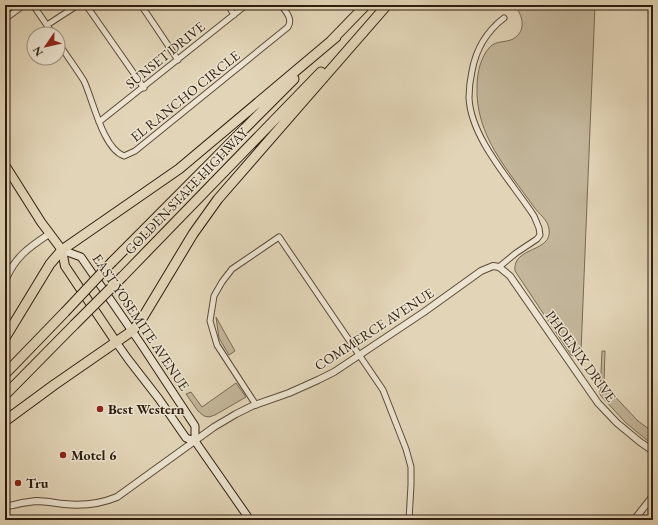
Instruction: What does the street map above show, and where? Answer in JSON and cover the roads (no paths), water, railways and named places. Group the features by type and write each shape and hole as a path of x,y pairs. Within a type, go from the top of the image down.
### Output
{"highway":[{"name":"GOLDEN STATE HIGHWAY","path":"5,374 112,262 366,5"},
{"name":"GOLDEN STATE HIGHWAY","path":"5,395 387,5"},
{"path":"5,422 54,385 132,331 140,322 193,234 218,199 387,5"},
{"path":"5,338 50,264 62,250 179,169 336,37"}],"main road":[{"name":"EAST YOSEMITE AVENUE","path":"5,165 49,234 62,250 65,266 116,342 186,438 196,441"},
{"name":"EAST YOSEMITE AVENUE","path":"62,250 81,257 195,426 196,441 250,520"}],"street":[{"path":"5,19 24,5"},
{"path":"33,5 47,25 78,5"},
{"path":"86,5 144,88"},
{"path":"141,5 178,60"},
{"path":"228,5 234,15"},
{"name":"SUNSET DRIVE","path":"99,122 144,88 246,5"},
{"name":"EL RANCHO CIRCLE","path":"66,54 83,79 103,131 120,155 124,156 136,151 288,27 290,21 281,5"},
{"path":"499,267 537,239 540,235 540,231 532,213 484,144 477,131 473,120 469,99 469,83 472,66 479,47 495,25 504,18"},
{"path":"5,281 20,255 49,234"},
{"path":"256,405 217,345 210,321 214,296 232,269 279,237 383,390 406,449 411,467 409,520"},
{"name":"COMMERCE AVENUE","path":"5,507 26,502 86,505 107,501 116,497 236,414 325,377 424,312 481,272 493,266 499,267"},
{"name":"PHOENIX DRIVE","path":"499,267 510,276 598,403 617,423 653,452"},
{"path":"634,520 653,496"}],"place":[{"name":"Best Western","path":"100,409"},
{"name":"Motel 6","path":"63,455"},
{"name":"Tru","path":"18,483"}]}
